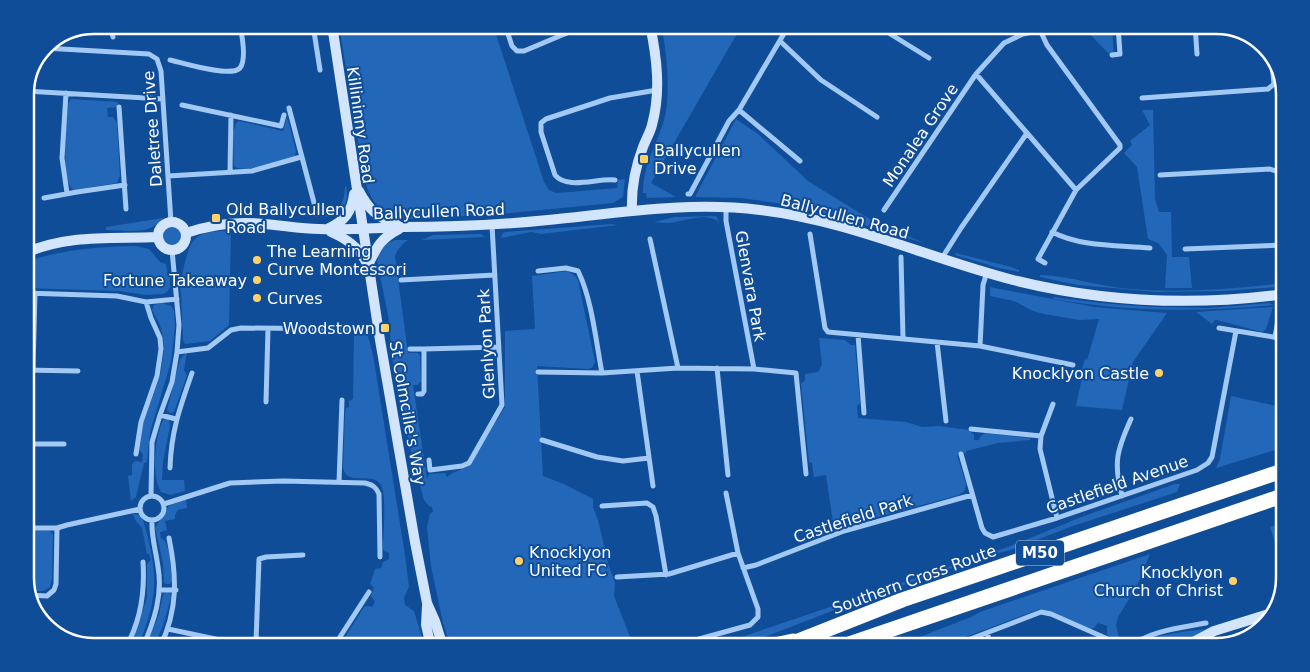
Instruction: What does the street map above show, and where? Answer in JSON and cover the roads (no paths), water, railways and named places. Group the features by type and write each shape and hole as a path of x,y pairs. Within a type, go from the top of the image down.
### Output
{"highway":[{"name":"Southern Cross Route","path":"802,638 902,600 1276,473"},
{"name":"M50","path":"867,637 1276,498"}],"street":[{"path":"170,60 233,72 238,69 242,62 241,34"},
{"path":"314,34 320,70"},
{"name":"Killininny Road","path":"333,34 362,229"},
{"path":"508,34 512,46 517,51 524,51 565,34"},
{"path":"632,211 633,178 651,127 657,90 652,34"},
{"path":"688,194 729,121 739,110 784,34"},
{"path":"891,34 929,58"},
{"name":"Monalea Grove","path":"884,210 976,74 1004,43 1023,34"},
{"path":"1042,34 1047,45 1120,145 1120,148 1076,190 1038,260 1045,263"},
{"path":"1112,54 1120,54 1119,34"},
{"path":"1196,34 1197,54"},
{"path":"780,41 821,80 877,117"},
{"name":"Daletree Drive","path":"54,49 152,56 157,59 160,65 172,222"},
{"name":"Monalea Grove","path":"976,74 1076,190"},
{"path":"1142,98 1261,91 1268,89 1274,84 1273,76"},
{"path":"615,180 569,183 559,179 555,174 541,123 546,119 610,98 657,90"},
{"path":"34,91 163,100"},
{"path":"66,93 62,158 66,193"},
{"path":"182,105 281,126 284,115"},
{"path":"119,107 126,209"},
{"path":"289,108 317,214"},
{"path":"739,110 800,161"},
{"path":"230,172 231,115"},
{"path":"942,259 961,228 1027,133"},
{"path":"168,176 252,171 302,157"},
{"path":"1160,175 1270,169 1276,171"},
{"path":"355,184 368,208 387,221 403,228"},
{"path":"326,229 337,224 348,215 353,205 355,184"},
{"path":"44,198 125,185"},
{"name":"Ballycullen Road","path":"362,229 492,225 632,211 688,207 726,207 762,210 815,220 857,231 987,272 1053,288 1094,295 1142,300 1214,300 1276,295"},
{"name":"Glenvara Park","path":"726,207 726,221 754,369"},
{"path":"172,222 182,226 186,233 181,247 168,250 160,245 159,229 172,222"},
{"path":"186,233 205,228 241,223 326,229 362,229"},
{"name":"Glenlyon Park","path":"428,460 430,470 469,463 502,405 492,225"},
{"path":"368,265 378,244 387,235 403,228"},
{"path":"326,229 352,244 364,257 368,265"},
{"name":"St Colmcille's Way","path":"362,229 415,542 427,603 440,638"},
{"path":"1052,232 1070,239 1105,245 1150,248"},
{"path":"810,234 825,328 828,332 980,346 1072,365"},
{"path":"34,249 67,240 158,237"},
{"path":"650,239 678,368"},
{"path":"1185,250 1276,245"},
{"path":"151,496 152,442 172,382 177,352 179,325 172,250"},
{"path":"901,257 903,338"},
{"path":"538,271 566,268 578,271 587,298 602,373"},
{"path":"980,346 984,285 987,272"},
{"path":"401,280 495,275"},
{"path":"34,344 36,293 117,296 146,302 177,299"},
{"path":"136,454 141,422 158,376 161,349 160,338 146,302"},
{"path":"177,352 208,348 231,330 241,328 351,329"},
{"path":"1219,328 1275,337 1276,332"},
{"path":"266,402 268,329"},
{"name":"Castlefield Avenue","path":"972,495 982,528 989,536 998,536 1122,496 1204,466 1210,460 1214,447 1236,331"},
{"path":"858,335 864,413"},
{"path":"937,342 946,421"},
{"path":"410,349 499,347"},
{"path":"418,394 422,394 424,391 424,349"},
{"path":"538,372 602,373 678,368 717,368 796,373 806,474"},
{"path":"717,368 728,475"},
{"path":"34,370 78,371"},
{"path":"638,372 653,486"},
{"path":"170,468 171,444 176,419 192,373"},
{"path":"339,482 342,400"},
{"path":"1053,404 1041,436 1041,456 1057,518"},
{"path":"160,415 176,419"},
{"path":"1122,496 1117,462 1121,441 1131,419"},
{"path":"971,429 1041,436"},
{"path":"542,440 589,455 623,461 648,458"},
{"path":"34,444 64,444"},
{"path":"961,454 972,495"},
{"path":"164,504 230,482 366,483 376,489 380,500 380,557"},
{"path":"703,638 750,625 758,617 758,609 738,552 726,493"},
{"name":"Castlefield Park","path":"743,568 844,531 972,495"},
{"path":"151,496 159,498 164,504 162,515 152,520 146,518 140,509 141,502 151,496"},
{"path":"602,506 647,503 653,507 666,575"},
{"path":"34,528 57,528 140,509"},
{"path":"146,638 156,612 160,590 152,520"},
{"path":"37,595 47,596 54,590 56,584 57,528"},
{"path":"164,638 168,629 176,590 169,538"},
{"path":"616,577 666,575 738,552"},
{"path":"256,638 259,559 303,555"},
{"path":"130,638 136,626 144,595 142,562"},
{"path":"160,590 176,590"},
{"path":"339,638 369,592"},
{"name":"St Colmcille's Way","path":"427,603 426,625 429,638"},
{"path":"972,638 1041,612 1050,614 1105,638"},
{"path":"1201,638 1214,631 1263,616"},
{"path":"1142,638 1206,623"},
{"path":"168,629 211,638"},
{"path":"987,633 989,638"}],"place":[{"name":"Ballycullen Drive","path":"644,159"},
{"name":"Old Ballycullen Road","path":"216,218"},
{"name":"The Learning Curve Montessori","path":"257,260"},
{"name":"Fortune Takeaway","path":"257,280"},
{"name":"Curves","path":"257,298"},
{"name":"Woodstown","path":"385,328"},
{"name":"Knocklyon Castle","path":"1159,373"},
{"name":"Knocklyon United FC","path":"519,561"},
{"name":"Knocklyon Church of Christ","path":"1233,581"}]}
